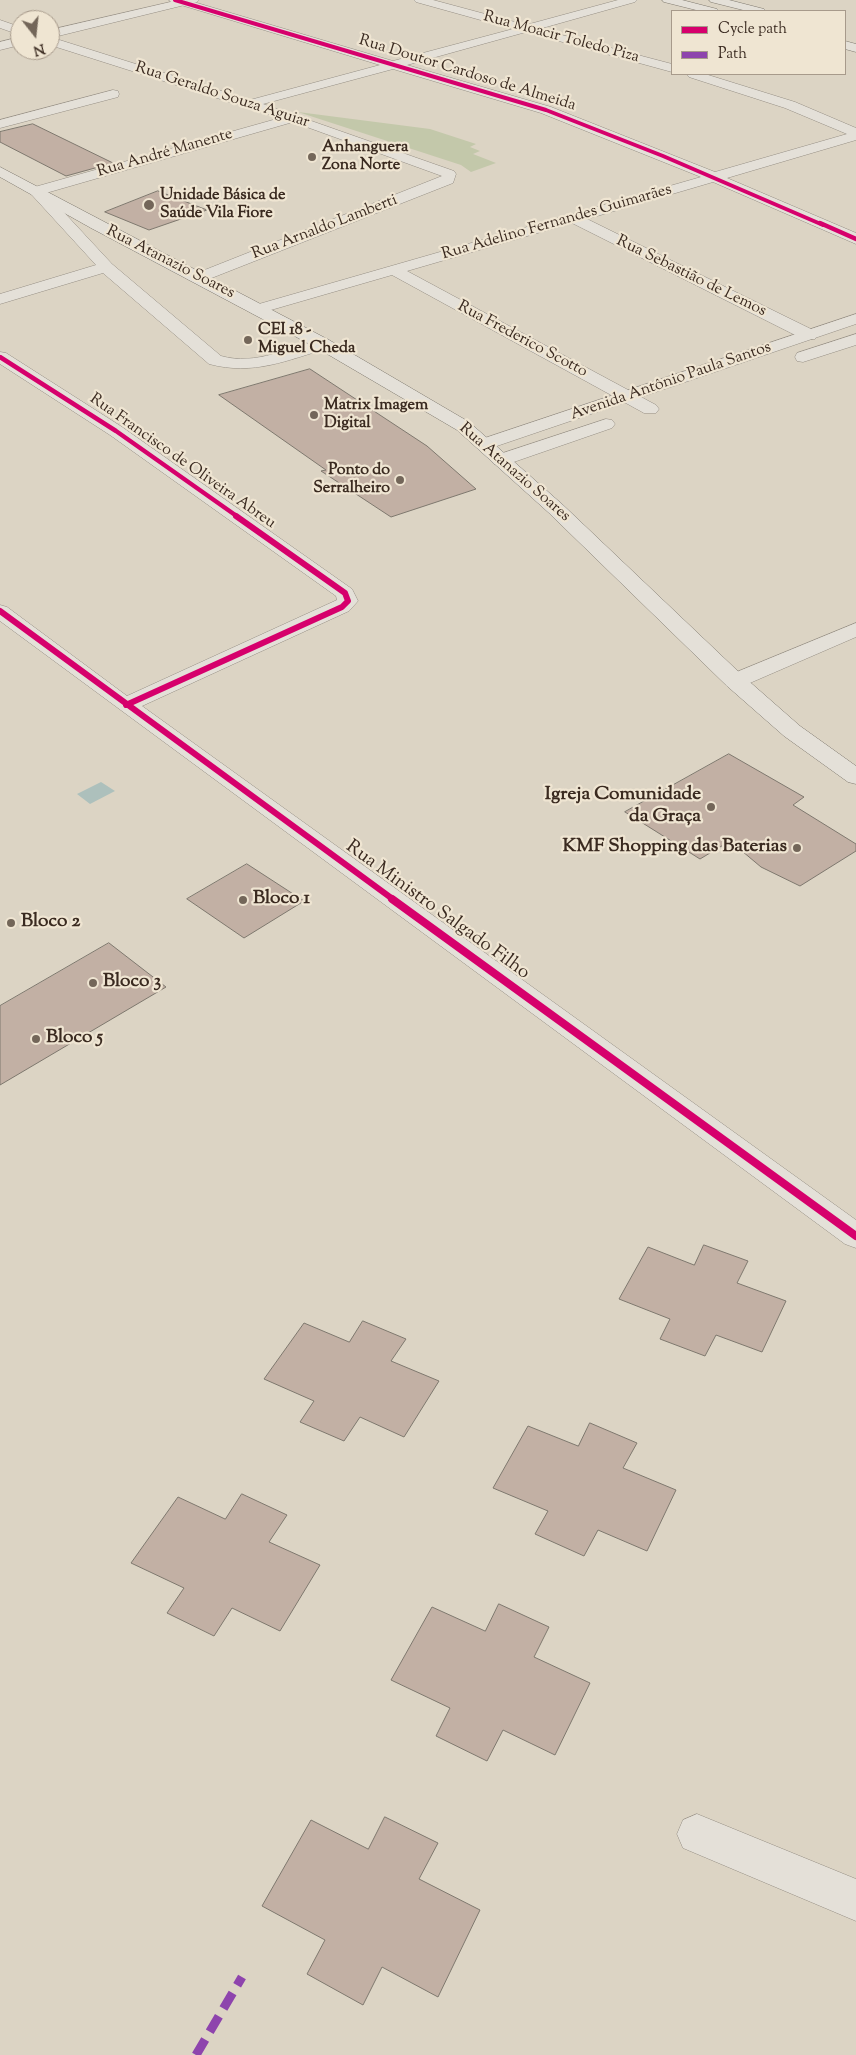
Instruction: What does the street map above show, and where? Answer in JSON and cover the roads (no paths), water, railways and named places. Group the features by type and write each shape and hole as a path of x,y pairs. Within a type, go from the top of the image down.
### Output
{"street":[{"name":"Rua Moacir Toledo Piza","path":"420,0 671,68"},
{"path":"248,104 631,0"},
{"path":"670,0 709,10"},
{"path":"714,0 756,10"},
{"path":"60,32 184,1"},
{"name":"Rua Doutor Cardoso de Almeida","path":"184,1 375,61 394,64 555,113 714,177 856,239"},
{"name":"Rua Geraldo Souza Aguiar","path":"60,43 294,118 449,174"},
{"path":"696,75 762,95 856,135"},
{"path":"0,124 113,94"},
{"name":"Rua André Manente","path":"36,190 294,118"},
{"name":"Rua Adelino Fernandes Guimarães","path":"258,309 856,135"},
{"name":"Rua Atanazio Soares","path":"0,171 96,225 323,344 446,415 485,444 563,515 736,682 792,731 856,777"},
{"name":"Rua Arnaldo Lamberti","path":"198,278 448,180 449,174"},
{"path":"36,190 106,267 215,360 229,366 244,366 323,344"},
{"name":"Rua Sebastião de Lemos","path":"574,218 809,335"},
{"name":"Rua Atanazio Soares","path":"73,232 96,225"},
{"path":"0,299 106,267"},
{"name":"Rua Frederico Scotto","path":"394,270 650,409"},
{"name":"Avenida Antônio Paula Santos","path":"485,444 856,319"},
{"name":"Avenida Antônio Paula Santos","path":"790,362 856,339"},
{"name":"Rua Francisco de Oliveira Abreu","path":"0,357 116,431 345,593 348,601 342,607 126,705"},
{"name":"Avenida Antônio Paula Santos","path":"501,460 669,402"},
{"name":"Rua Ministro Salgado Filho","path":"0,611 126,705 856,1236"},
{"path":"736,682 856,629"},
{"path":"698,1834 856,1900"}],"place":[{"name":"Anhanguera Zona Norte","path":"312,157"},
{"name":"Unidade Básica de Saúde Vila Fiore","path":"149,205"},
{"name":"CEI 18 - Miguel Cheda","path":"248,340"},
{"name":"Matrix Imagem Digital","path":"314,415"},
{"name":"Ponto do Serralheiro","path":"400,480"},
{"name":"Igreja Comunidade da Graça","path":"711,807"},
{"name":"KMF Shopping das Baterias","path":"797,848"},
{"name":"Bloco 1","path":"243,900"},
{"name":"Bloco 2","path":"11,923"},
{"name":"Bloco 3","path":"93,983"},
{"name":"Bloco 5","path":"36,1039"}]}
